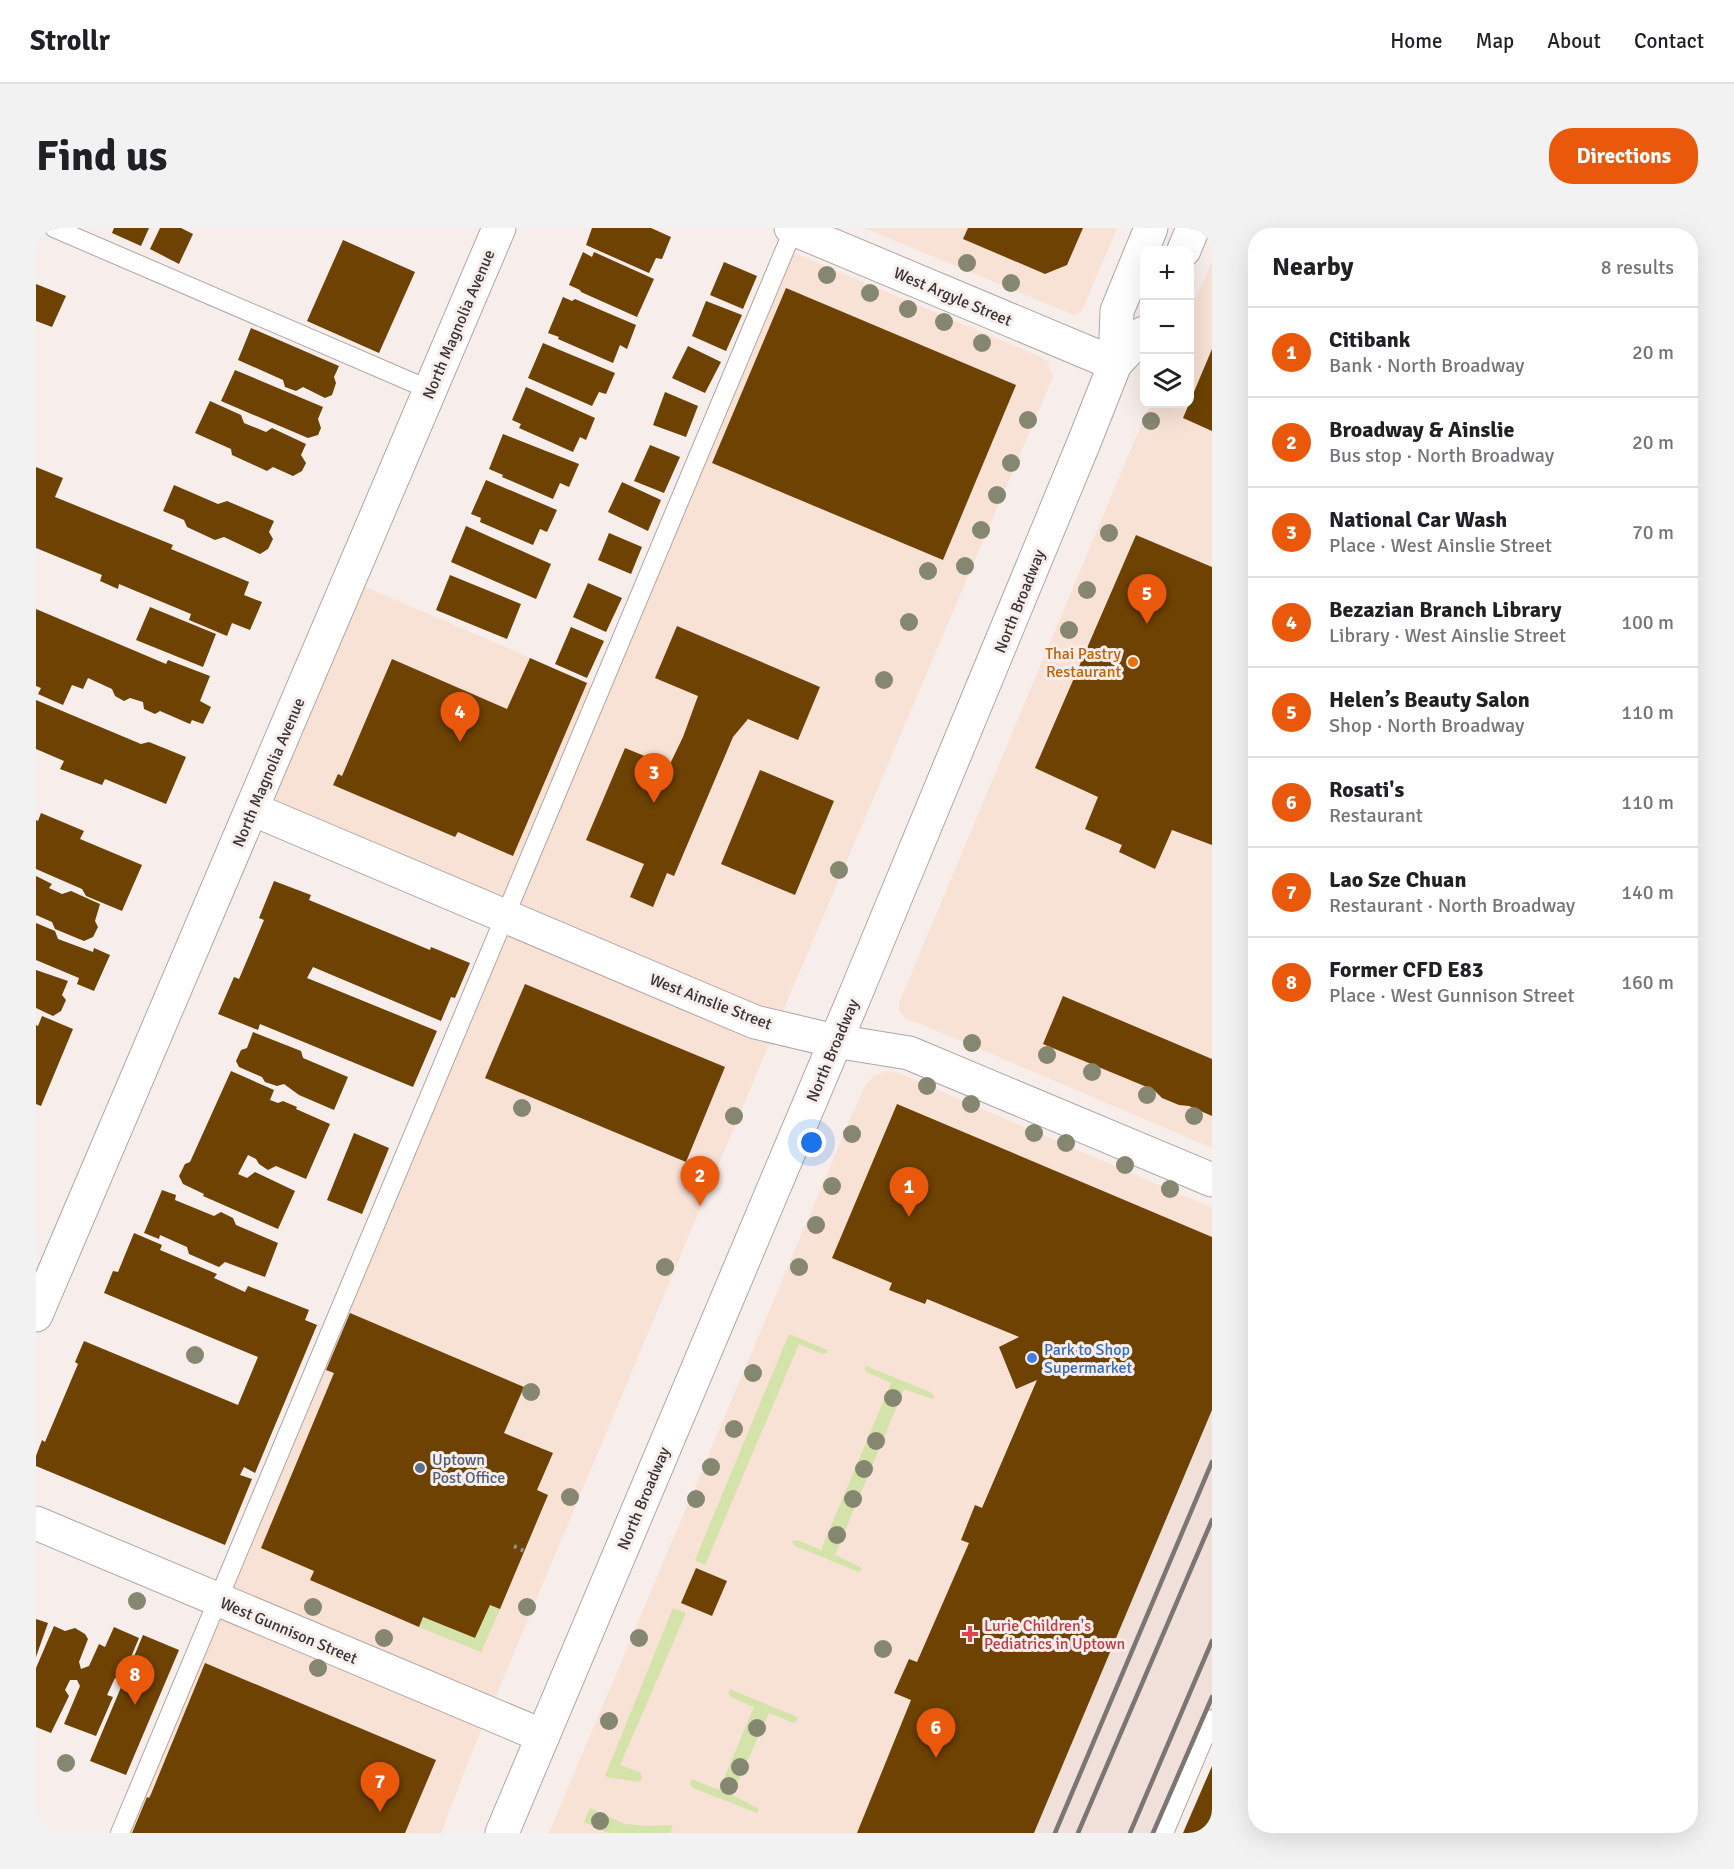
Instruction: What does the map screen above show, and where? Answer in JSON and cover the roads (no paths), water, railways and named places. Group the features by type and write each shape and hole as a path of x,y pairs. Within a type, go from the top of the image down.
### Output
{"street":[{"name":"North Magnolia Avenue","path":"36,1315 499,228"},
{"name":"West Argyle Street","path":"793,228 1115,364"},
{"name":"North Broadway","path":"502,1833 1007,632 1115,364 1116,311 1151,228"},
{"path":"1186,246 1193,228"},
{"name":"North Broadway","path":"1115,364 1140,337"},
{"name":"West Ainslie Street","path":"252,809 755,1022 835,1041 909,1053 1212,1180"},
{"name":"West Gunnison Street","path":"36,1523 543,1736"}],"lane":[{"path":"54,228 430,390"},
{"path":"120,1833 793,228"},
{"path":"1164,1833 1212,1719"}],"railway":[{"path":"1055,1833 1212,1462"},
{"path":"1078,1833 1212,1520"},
{"path":"1130,1833 1212,1641"},
{"path":"1153,1833 1212,1697"}],"place":[{"name":"Helen’s Beauty Salon","path":"1147,624"},
{"name":"Thai Pastry Restaurant","path":"1133,662"},
{"name":"Bezazian Branch Library","path":"460,742"},
{"name":"National Car Wash","path":"654,803"},
{"name":"Broadway & Ainslie","path":"700,1206"},
{"name":"Citibank","path":"909,1217"},
{"name":"Park to Shop Supermarket","path":"1032,1358"},
{"name":"Uptown Post Office","path":"420,1468"},
{"name":"Lurie Children's Pediatrics in Uptown","path":"970,1634"},
{"name":"Former CFD E83","path":"135,1705"},
{"name":"Rosati's","path":"936,1758"},
{"name":"Lao Sze Chuan","path":"380,1812"}]}
